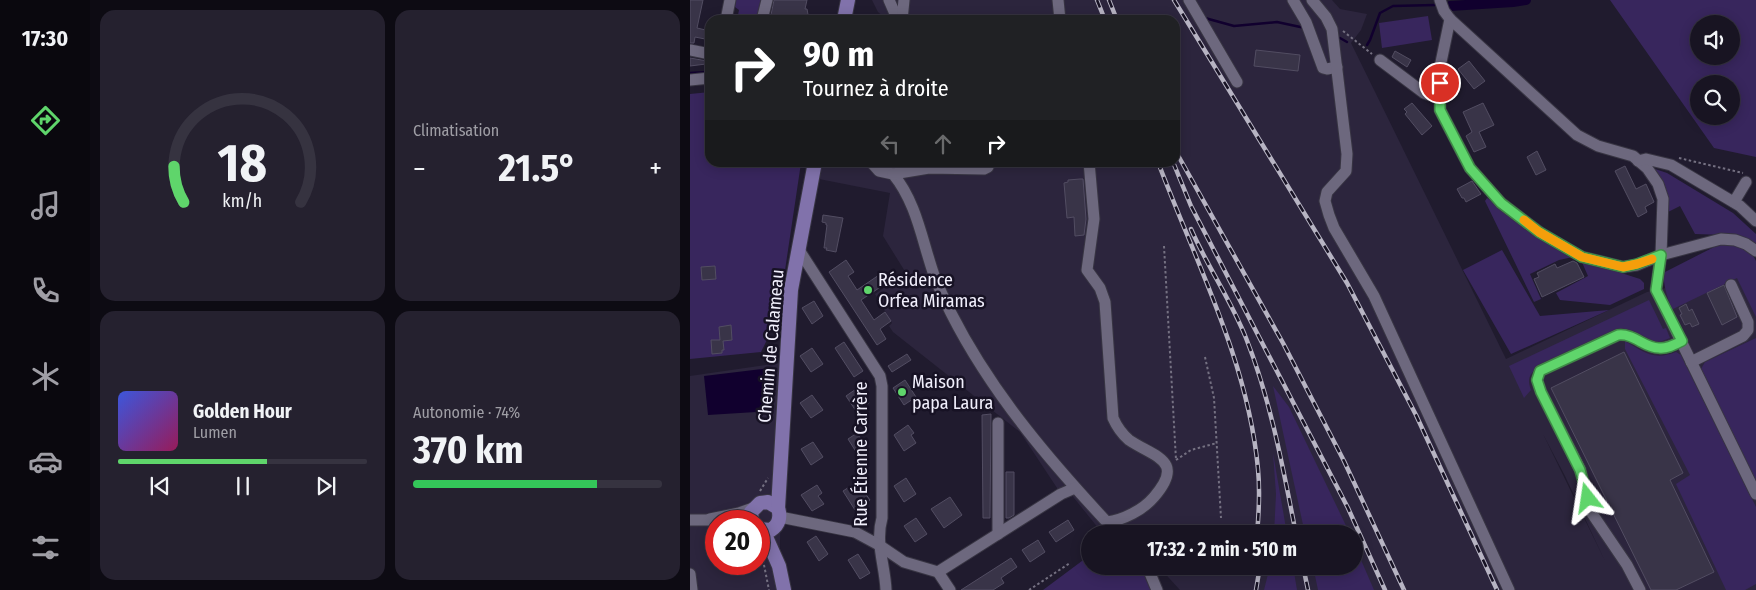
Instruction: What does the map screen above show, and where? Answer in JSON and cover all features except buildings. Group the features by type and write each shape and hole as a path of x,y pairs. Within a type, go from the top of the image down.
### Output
{"main road":[{"path":"845,15 848,0"},
{"name":"Chemin de Calameau","path":"779,566 775,473 790,290 814,167"},
{"name":"Chemin de Calameau","path":"761,510 775,473"},
{"path":"764,510 772,503 778,517 771,530 770,529"},
{"name":"Chemin de Calameau","path":"770,543 779,566 784,590"}],"street":[{"path":"727,15 730,0"},
{"path":"763,15 766,0"},
{"path":"889,0 896,15"},
{"path":"902,15 904,0"},
{"path":"1058,0 1060,15"},
{"path":"1189,0 1237,82"},
{"path":"1293,0 1306,22 1323,68 1338,67"},
{"path":"1312,0 1330,24 1338,67 1348,163 1346,171 1327,192 1325,201 1328,214 1334,228 1374,296 1509,590"},
{"path":"1440,0 1444,11 1450,19 1577,135 1598,146 1632,156 1647,168 1658,184 1663,198 1661,255 1656,290 1756,494"},
{"path":"1450,19 1440,67 1440,110 1470,168 1501,203 1539,232 1582,257 1623,267 1721,239 1735,240 1746,244 1756,251"},
{"path":"690,50 705,53"},
{"path":"1380,60 1424,93 1440,99"},
{"path":"690,80 705,78"},
{"path":"1638,161 1646,159 1671,165 1734,202 1756,221"},
{"path":"875,167 879,171 893,174 936,167"},
{"path":"968,167 984,169 988,167"},
{"path":"1089,167 1094,220 1087,270 1100,288 1105,302 1113,418 1116,425 1128,439 1156,454 1163,460 1167,469 1164,483 1150,502 1124,518 1107,522"},
{"path":"893,174 908,195 935,276 951,313 969,346 1021,423 1075,488 1110,525"},
{"path":"1734,202 1747,178"},
{"name":"Rue Étienne Carrère","path":"798,250 880,376 882,386 882,518 879,530 879,545 886,574 886,590"},
{"path":"1691,362 1743,336 1748,330 1748,322 1731,286"},
{"path":"1640,590 1627,565 1591,512 1580,470 1541,392 1537,380 1540,371 1618,335 1625,334 1658,348 1667,348 1682,341"},
{"path":"998,423 998,534"},
{"path":"938,572 1061,494 1075,488"},
{"path":"778,517 855,532 904,562 938,572 950,590"},
{"path":"690,520 705,520"},
{"path":"690,574 692,590"},
{"path":"1151,575 1157,590"}],"path":[{"path":"1340,28 1345,35 1380,60"},
{"path":"1680,158 1747,178"},
{"path":"1164,246 1176,460"},
{"path":"1205,357 1214,398 1221,518"},
{"path":"1167,469 1191,450 1217,442"},
{"path":"761,510 775,473"},
{"path":"1029,590 1070,563"},
{"path":"766,575 769,590"}],"shaded area":[{"path":"736,0 761,0 758,15 738,15 739,10 735,7"},
{"path":"872,0 1332,0 1340,9 1367,14 1361,30 1351,43 1506,359 1647,292 1666,288 1739,253 1756,287 1756,590 1180,590 1166,575 1363,575 1363,525 1096,525 1070,493 1063,497 1020,432 893,332 889,326 892,323 875,294 906,273 883,236 890,193 819,179 821,167 1180,167 1180,15 881,15","holes":["1543,434 1565,476 1605,561"]},
{"path":"1610,0 1756,0 1756,157 1714,148 1698,125 1740,125 1740,75 1690,75 1690,114"},
{"path":"1428,16 1432,40 1382,48 1379,23"},
{"path":"705,92 705,167 800,167 778,317 761,352 690,359 690,94"},
{"path":"1649,167 1667,173 1733,213 1756,234 1756,247 1725,235 1695,234 1680,206 1666,213"},
{"path":"1487,198 1573,257 1559,260 1530,274 1541,299 1534,302 1485,201"},
{"path":"1727,243 1748,251 1756,261 1756,317 1737,278 1671,310 1665,285 1665,272 1716,246"},
{"path":"1502,250 1540,316 1609,310 1511,354 1463,270"},
{"path":"1581,260 1640,279 1644,283 1644,289 1610,305 1560,300 1556,293 1588,276"},
{"path":"1649,300 1663,329 1666,328 1670,338 1657,343 1618,329 1537,368 1530,378 1531,390 1524,398 1509,366"},
{"path":"1756,338 1756,484 1701,369 1705,362"},
{"path":"1625,341 1649,354 1661,356 1676,352 1681,355 1756,507 1756,584 1745,590 1726,590 1676,484 1690,475 1625,349"},
{"path":"780,363 781,494 779,590 690,590 690,376"},
{"path":"771,368 770,411 708,415 704,376"},
{"path":"1273,386 1289,407 1346,525 1303,525"},
{"path":"1273,453 1285,525 1274,525 1276,494"},
{"path":"1081,562 1081,575 1146,575 1155,590 1043,590"},
{"path":"1363,565 1374,590 1318,590 1315,575 1363,575"},
{"path":"1268,575 1294,575 1297,590 1264,590"}],"waterway":[{"path":"1450,6 1526,0"},
{"path":"1367,45 1380,13 1393,6 1435,5"},
{"path":"1205,18 1234,26 1277,22 1305,28"},
{"path":"1340,38 1347,42"},
{"path":"690,73 705,72"}],"railway":[{"path":"1097,0 1103,15"},
{"path":"1109,0 1115,15"},
{"path":"1174,0 1347,283 1416,415 1497,590"},
{"path":"1180,159 1283,343 1344,461 1404,590"},
{"path":"1160,167 1218,313 1244,390 1258,469 1258,525"},
{"path":"1175,167 1191,206 1348,508 1385,590"},
{"path":"1191,229 1240,324 1255,362 1276,435 1294,525"},
{"path":"1256,590 1258,575"},
{"path":"1305,575 1308,590"}],"slow traffic":[{"path":"1524,220 1539,232 1582,257 1623,267 1652,259"}],"place":[{"name":"Résidence Orfea Miramas","path":"868,290"},
{"name":"Maison papa Laura","path":"902,392"}],"route":[{"path":"1440,83 1440,110 1470,168 1501,203 1539,232 1582,257 1623,267 1661,255 1656,290 1682,341 1667,348 1658,348 1625,334 1618,335 1540,371 1537,380 1541,392 1580,470 1588,498"}]}
